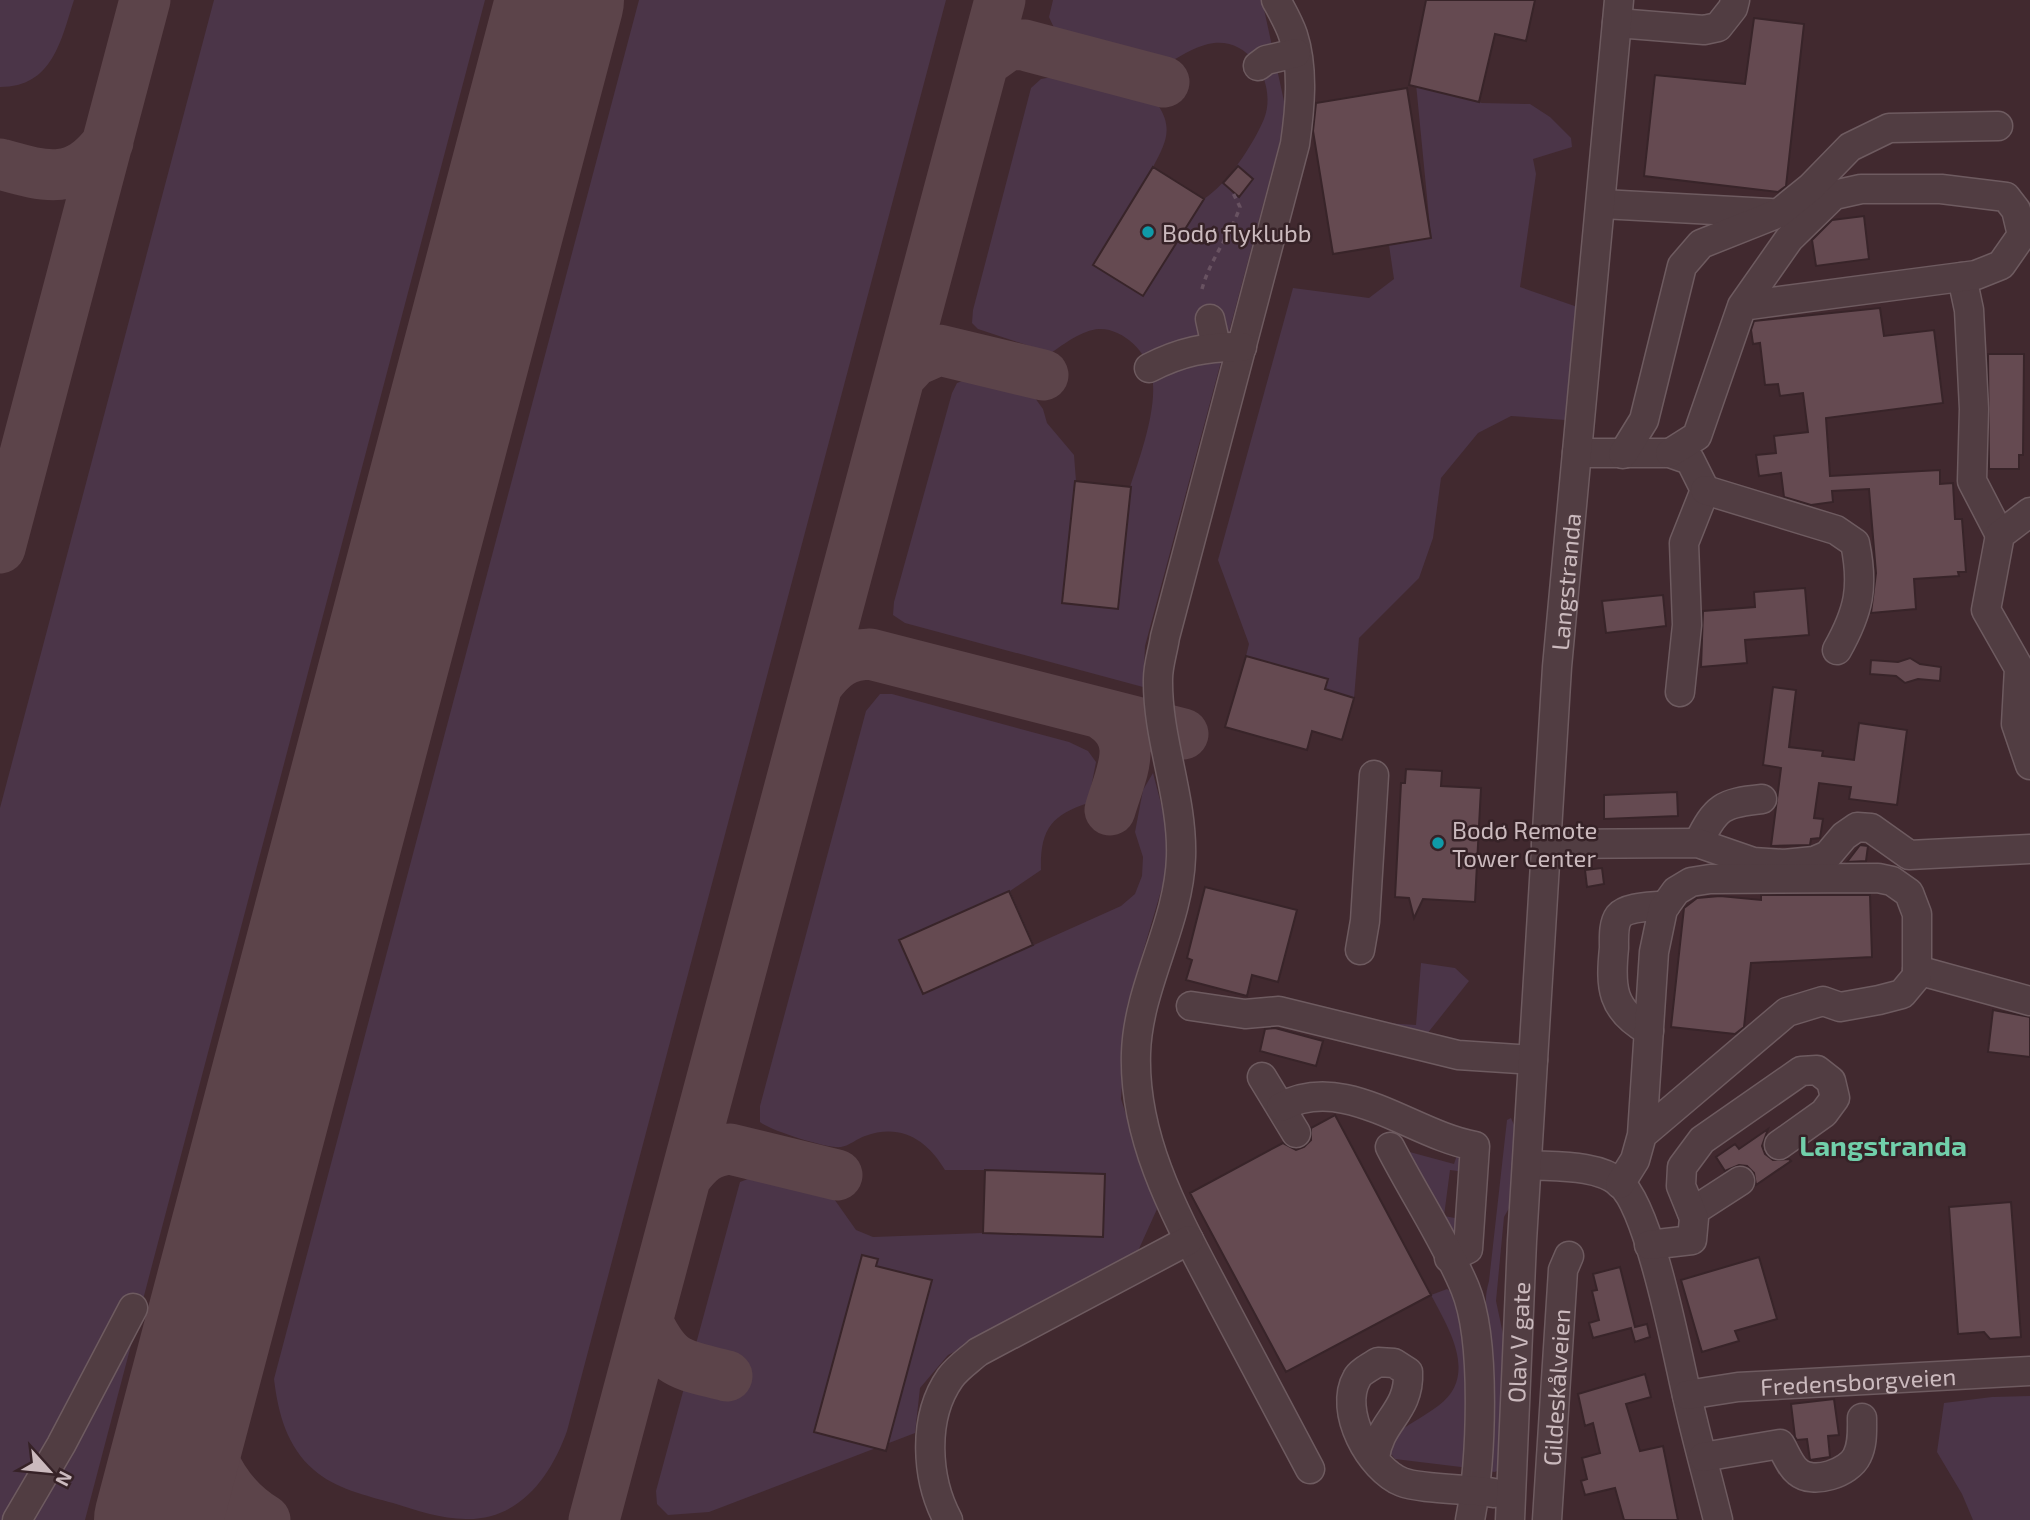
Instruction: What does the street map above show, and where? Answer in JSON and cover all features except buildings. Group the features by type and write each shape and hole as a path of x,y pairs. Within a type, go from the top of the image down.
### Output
{"street":[{"path":"1276,0 1293,35 1299,74 1295,144 1223,337 1158,677 1160,713 1182,838 1181,873 1136,1051 1137,1100 1150,1156 1189,1240 1310,1469"},
{"path":"1618,11 1704,30 1718,27 1733,8 1735,0"},
{"name":"Langstranda","path":"1527,1165 1557,667 1618,11"},
{"path":"1258,66 1266,60 1296,53"},
{"path":"1623,454 1644,421 1682,266 1701,244 1779,213 1811,187 1850,147 1889,128 1998,126"},
{"path":"1670,453 1697,436 1742,306 1789,239 1834,195 1861,189 1941,189 2006,197 2016,210 2022,235 2001,265 1962,277 1742,306"},
{"path":"1602,204 1779,213"},
{"path":"1962,277 1969,310 1973,384 1972,481 2000,535 1986,610 2019,668 2016,724 2030,765"},
{"path":"1149,368 1223,337"},
{"path":"1577,453 1670,453 1690,460 1705,490 1836,530 1855,543 1861,575 1854,620 1837,650"},
{"path":"1680,692 1687,625 1684,542 1705,490"},
{"path":"2000,535 2030,512"},
{"path":"1360,950 1365,921 1374,775"},
{"path":"1698,843 1711,817 1720,807 1762,799"},
{"path":"1546,844 1698,843 1753,862 1784,864 1814,861 1828,855 1844,836 1857,827 1871,828 1909,855 2030,849"},
{"path":"1620,1184 1635,1160 1642,1135 1654,952 1666,905 1676,891 1691,882 1710,879 1878,878 1892,881 1909,893 1917,914 1917,976 1902,993 1840,1007 1823,1001 1809,1003 1787,1013 1642,1135"},
{"path":"1649,1031 1626,1014 1613,993 1611,980 1616,923 1620,915 1628,910 1666,905"},
{"path":"1917,970 2030,1001"},
{"path":"1191,1006 1245,1014 1279,1011 1458,1055 1533,1060"},
{"path":"1649,1245 1692,1240 1692,1212 1681,1185 1682,1167 1702,1140 1801,1071 1817,1070 1831,1081 1835,1098 1825,1113 1779,1144"},
{"path":"1262,1077 1296,1133"},
{"path":"1281,1107 1309,1096 1350,1099 1396,1119 1475,1146 1468,1249 1449,1258"},
{"path":"1390,1147 1465,1288 1475,1322 1479,1363 1476,1482 1470,1520"},
{"path":"1527,1165 1597,1172 1620,1184 1629,1193 1649,1245 1676,1342 1686,1395 1718,1520"},
{"name":"Olav V gate","path":"1511,1499 1527,1165"},
{"path":"1692,1212 1740,1181"},
{"path":"948,1520 933,1481 930,1452 934,1413 950,1378 978,1352 1189,1240"},
{"name":"Gildeskålveien","path":"1547,1520 1563,1270 1569,1256"},
{"path":"17,1520 61,1445 132,1308"},
{"name":"Fredensborgveien","path":"1686,1395 1738,1387 2030,1371"},
{"path":"1703,1457 1780,1444 1797,1472 1811,1479 1837,1473 1856,1459 1863,1437 1862,1418"},
{"path":"1375,1458 1476,1482 1511,1499"}],"path":[{"path":"1202,289 1206,274 1234,224 1240,206 1232,191"}],"shaded area":[{"path":"0,0 74,0 59,45 43,70 18,85 0,87"},
{"path":"214,0 485,0 85,1520 0,1520 0,808"},
{"path":"639,0 946,0 567,1431 542,1479 517,1503 502,1512 485,1517 447,1517 351,1491 314,1470 297,1451 285,1429 274,1379"},
{"path":"1053,0 1262,0 1287,115 1145,646 1143,687 905,623 893,615 894,602 957,383 965,380 1035,398 1043,409 1047,423 1074,455 1076,481 1130,487 1147,432 1153,388 1150,367 1140,351 1125,337 1108,330 1093,330 1074,338 1051,353 978,329 972,323 973,310 1031,88 1041,79 1052,77 1158,105 1167,129 1164,144 1153,167 1204,199 1239,163 1264,119 1267,93 1264,79 1250,57 1240,49 1228,44 1208,44 1170,62 1055,30 1049,17"},
{"path":"1416,84 1482,103 1530,104 1550,117 1571,138 1572,147 1533,159 1536,174 1520,287 1592,312 1579,421 1511,416 1478,433 1441,478 1433,538 1419,578 1359,638 1354,698 1325,689 1327,679 1246,656 1249,644 1218,560 1293,288 1369,298 1394,279 1389,245 1431,238"},
{"path":"880,694 892,694 1069,742 1088,751 1096,762 1088,803 1065,813 1050,826 1043,844 1041,870 1010,891 1034,945 1121,906 1135,894 1142,876 1143,857 1135,832 1143,790 1153,773 1166,823 1166,874 1127,1006 1121,1099 1157,1209 1133,1262 948,1355 920,1388 915,1433 709,1512 668,1515 657,1504 656,1491 740,1182 753,1177 832,1196 856,1230 873,1237 983,1233 985,1170 945,1170 930,1150 912,1137 901,1133 878,1132 844,1146 834,1147 786,1134 760,1122 760,1106 866,711"},
{"path":"1421,963 1455,968 1469,981 1423,1039 1369,1022 1416,1025"},
{"path":"1511,1118 1514,1125 1513,1201 1504,1217 1496,1301 1506,1348 1501,1468 1495,1472 1487,1471 1484,1467 1491,1337 1486,1296 1507,1120"},
{"path":"1459,1149 1465,1172 1450,1170 1444,1216 1460,1219 1455,1236 1406,1151 1454,1164"},
{"path":"1447,1289 1456,1295 1470,1375 1467,1466 1461,1467 1395,1459 1391,1454 1393,1436 1438,1406 1450,1394 1457,1381 1457,1352 1431,1295"},
{"path":"2030,1396 2030,1520 1973,1520 1962,1494 1937,1452 1944,1403"}],"taxiway":[{"path":"0,548 145,0"},
{"path":"594,1520 1000,0"},
{"path":"984,62 1009,44 1024,45 1164,82"},
{"path":"0,164 46,174 72,172 84,166 108,142"},
{"path":"900,376 914,361 939,350 1043,375"},
{"path":"818,684 840,662 853,656 870,654 1183,734"},
{"path":"1100,713 1121,733 1125,745 1123,769 1110,810"},
{"path":"686,1177 704,1158 730,1149 837,1175"},
{"path":"647,1321 662,1347 678,1361 727,1376"},
{"path":"196,1378 201,1420 212,1458 233,1492 265,1520"}],"runway":[{"path":"158,1520 560,0"}],"place":[{"name":"Bodø flyklubb","path":"1148,232"},
{"name":"Bodø Remote Tower Center","path":"1438,843"}],"district":[{"name":"Langstranda","path":"1883,1145"}]}
